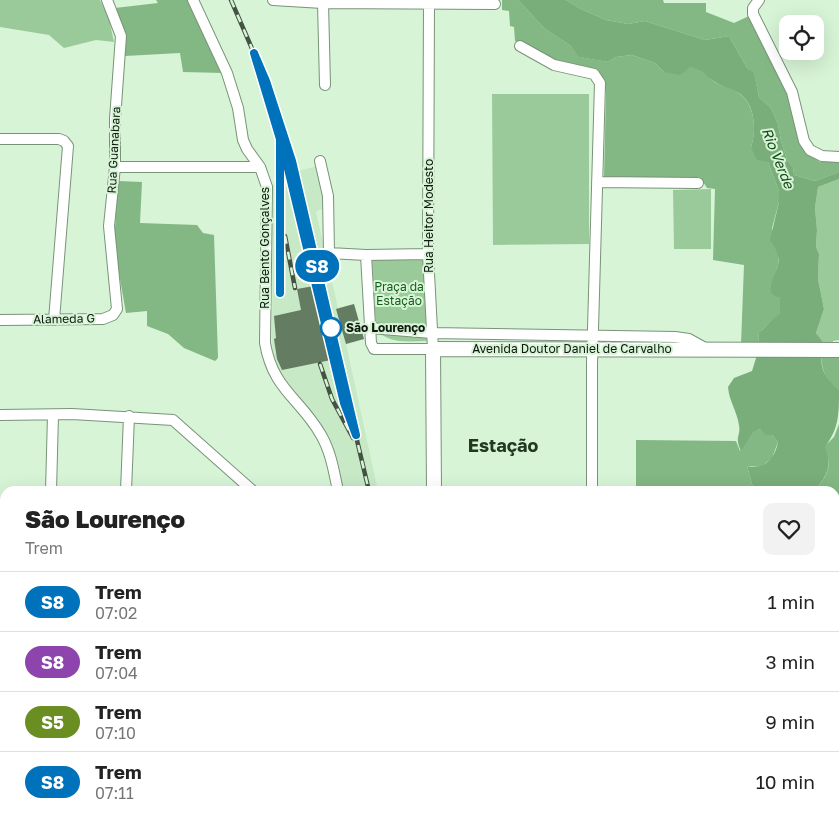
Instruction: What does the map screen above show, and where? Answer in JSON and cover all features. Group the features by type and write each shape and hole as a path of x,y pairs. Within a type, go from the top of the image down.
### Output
{"main road":[{"name":"Avenida Doutor Daniel de Carvalho","path":"433,349 593,342 727,351 837,350"},
{"name":"Rua Heitor Modesto","path":"433,349 434,486"}],"street":[{"name":"Rua Guanabara","path":"107,0 122,36 115,119 115,167 109,238 117,302"},
{"name":"Rua Bento Gonçalves","path":"193,0 235,94 245,144 260,167 267,187 265,343 268,361 279,382 320,433 331,460 337,486"},
{"path":"273,0 322,3 429,2 495,4"},
{"path":"759,0 753,8 753,14 792,92 804,140 810,150 816,154 834,157"},
{"name":"Rua Heitor Modesto","path":"429,2 428,254 433,349"},
{"path":"322,3 325,85"},
{"path":"520,46 554,65 594,74 600,90 593,342 592,486"},
{"path":"0,139 59,139 68,146 54,320"},
{"path":"320,161 328,196 329,253 366,255 428,254"},
{"path":"115,167 260,167"},
{"path":"598,182 698,183"},
{"path":"366,255 371,343 374,349 433,349"},
{"name":"Alameda G","path":"0,320 103,319 113,315 117,309 117,302"},
{"path":"370,328 593,342"},
{"path":"0,415 129,416 173,420 247,486"},
{"path":"51,486 53,415"},
{"path":"126,486 129,416"}],"shaded area":[{"path":"156,0 188,0 223,73 183,72 180,53 125,56 124,36 115,8 158,3"},
{"path":"502,0 518,0 545,29 571,46 580,57 608,62 616,57 632,55 655,63 664,72 691,67 695,68 702,71 716,83 737,92 748,102 754,125 751,147 768,162 779,191 779,202 772,228 779,254 778,265 770,288 780,298 780,315 759,332 758,343 741,344 744,265 713,260 715,189 707,188 700,177 604,177 606,91 602,77 596,71 555,62 515,41 514,27 510,26 509,11 502,10"},
{"path":"566,0 663,0 664,3 706,3 706,12 734,23 749,16 788,92 806,152 820,162 839,161 839,172 815,181 794,175 793,167 787,160 778,124 771,108 759,97 754,74 747,68 729,36 705,40 645,21 628,24 606,20"},
{"path":"317,166 326,207 316,212 338,308 354,304 364,339 346,344 377,486 343,486 331,443 275,364 272,342 273,185 281,176"},
{"path":"118,181 142,182 140,223 197,225 203,233 214,235 218,358 215,361 184,348 168,334 147,326 147,311 126,313 114,245"},
{"path":"821,355 839,355 839,390 826,375 822,367"},
{"path":"839,424 839,486 819,486 826,475 829,465 824,447 834,437"},
{"path":"760,429 772,435 778,442 772,458 761,467 747,466 753,486 636,486 636,440 736,441 740,451 753,431"}],"green space":[{"path":"0,0 100,0 109,19 114,42 96,40 64,48 49,35 0,27"},
{"path":"492,94 589,94 589,244 493,245"},
{"path":"839,179 839,340 833,341 833,343 822,343 816,333 824,309 818,279 819,254 816,247 815,208 818,187"},
{"path":"711,189 711,249 674,249 673,190"},
{"name":"Praça da Estação","path":"372,258 423,258 428,341 393,340 387,338 376,329"}],"water":[{"name":"Rio Verde","path":"518,0 566,0 606,20 628,24 645,21 705,40 729,36 747,68 754,73 759,97 771,108 778,124 787,160 793,167 794,175 815,181 839,172 839,179 818,187 815,208 816,247 819,254 818,279 824,309 816,333 822,341 821,363 825,374 839,390 836,427 825,447 829,460 828,470 819,486 753,486 747,466 759,467 768,462 777,448 778,442 772,435 766,435 760,429 753,432 741,451 738,442 738,420 728,387 734,378 752,371 757,355 759,332 780,314 780,298 772,294 770,288 779,259 770,240 779,202 779,191 768,162 757,160 751,147 754,124 748,102 737,92 718,84 702,72 690,67 680,75 664,72 655,63 632,55 616,57 608,62 579,57 571,46 545,29"}],"building":[{"path":"314,286 331,360 282,370 277,359 274,339 276,338 274,316 301,310 297,289"},
{"name":"São Lourenço","path":"354,304 364,339 346,344 336,309"}],"railway":[{"path":"231,0 266,81 284,132 368,486"},
{"path":"280,139 280,293"},
{"path":"285,236 295,288"},
{"path":"320,364 332,399 353,438"}],"train":[{"name":"S8","path":"280,293 279,263 282,199 280,139 273,110 254,53 284,132 292,161 356,435 344,403 284,152"}],"place":[{"name":"São Lourenço","path":"331,328"}],"district":[{"name":"Estação","path":"503,446"}]}
